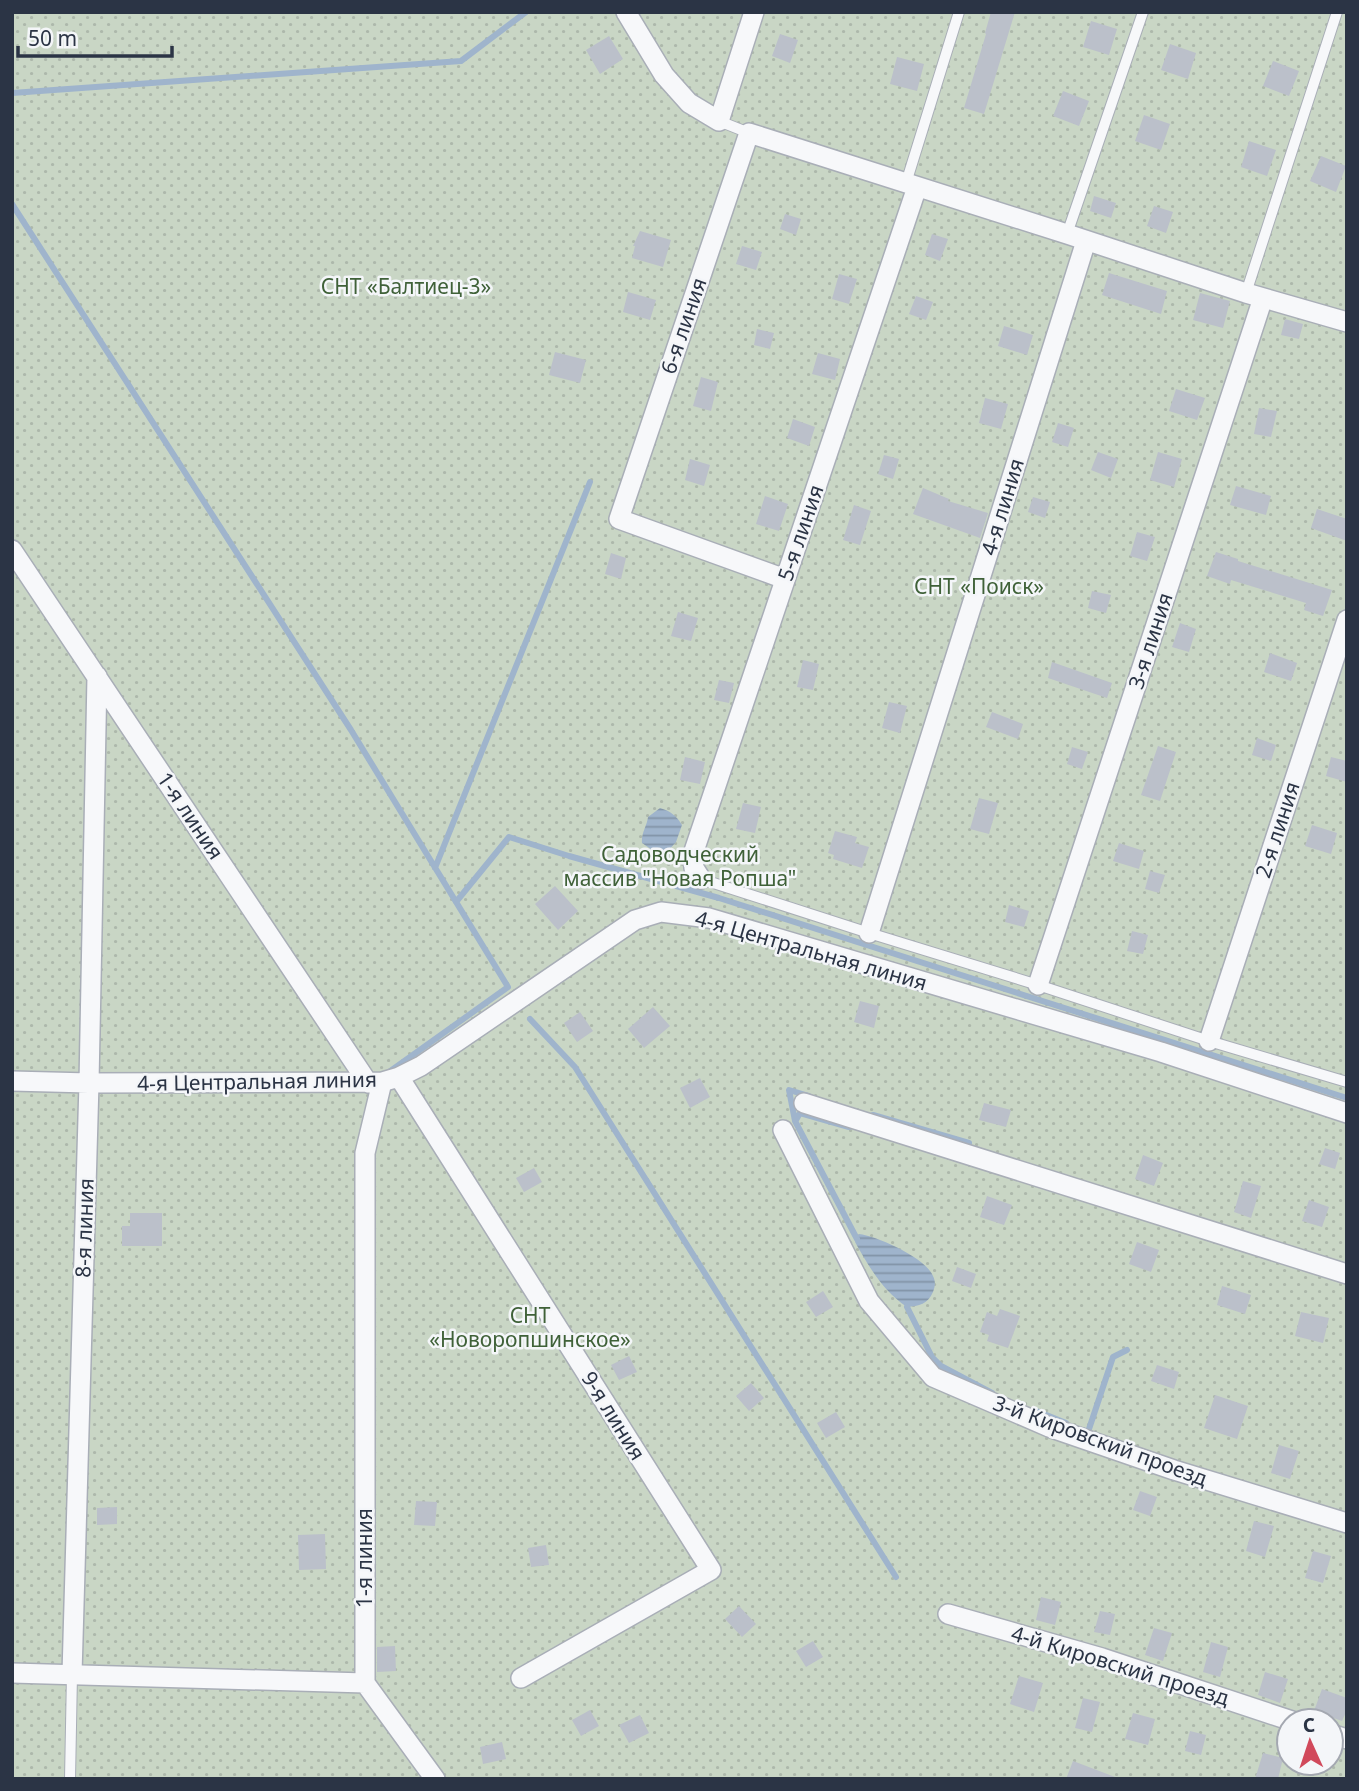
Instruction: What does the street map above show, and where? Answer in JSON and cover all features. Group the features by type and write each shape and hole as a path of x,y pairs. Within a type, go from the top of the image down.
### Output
{"street":[{"path":"626,12 664,75 689,103 719,121 754,12"},
{"path":"749,133 1254,295 1347,322"},
{"name":"6-я линия","path":"749,133 619,519 785,579"},
{"name":"5-я линия","path":"701,879 694,868 693,854 785,579 911,185"},
{"name":"4-я линия","path":"869,933 1086,241"},
{"name":"3-я линия","path":"1038,985 1254,295"},
{"name":"1-я линия","path":"12,550 97,676 383,1081 365,1153 365,1683"},
{"name":"2-я линия","path":"1209,1041 1347,620"},
{"name":"8-я линия","path":"72,1674 89,1083 97,676"},
{"name":"4-я Центральная линия","path":"12,1081 383,1081 421,1066 635,920 661,912 709,918 1161,1052 1347,1113"},
{"name":"9-я линия","path":"383,1081 711,1570 521,1678"},
{"path":"804,1103 1347,1274"},
{"name":"3-й Кировский проезд","path":"783,1130 869,1301 933,1377 1049,1427 1174,1470 1347,1523"},
{"name":"4-й Кировский проезд","path":"948,1614 1102,1658 1275,1715"},
{"path":"12,1673 365,1683 435,1779"}],"lane":[{"path":"911,185 959,12"},
{"path":"1067,234 1143,12"},
{"path":"1254,295 1336,12"},
{"path":"719,121 749,133"},
{"path":"701,879 1209,1041 1347,1082"},
{"name":"8-я линия","path":"69,1779 72,1674"}],"green space":[{"name":"Садоводческий массив \"Новая Ропша\"","path":"12,12 1347,12 1347,1779 12,1779"}],"water":[{"path":"660,808 672,814 682,825 676,842 668,851 655,852 642,843 642,839 648,817"},
{"path":"859,1234 900,1249 929,1269 935,1284 929,1299 919,1305 907,1307 891,1294 871,1269 855,1242"}],"building":[{"path":"991,12 1015,12 984,114 964,108"},
{"path":"1091,21 1117,29 1109,55 1083,47"},
{"path":"780,34 798,40 790,63 772,56"},
{"path":"609,36 623,59 600,74 586,50"},
{"path":"1170,44 1196,53 1188,79 1161,70"},
{"path":"897,57 924,64 917,91 890,84"},
{"path":"1273,61 1299,71 1289,96 1263,86"},
{"path":"1063,91 1089,101 1079,126 1053,116"},
{"path":"1144,115 1170,124 1161,150 1135,141"},
{"path":"1249,141 1276,150 1267,176 1241,167"},
{"path":"1321,156 1346,166 1336,192 1310,181"},
{"path":"1094,196 1116,203 1111,218 1090,211"},
{"path":"1154,206 1173,212 1166,233 1147,226"},
{"path":"785,214 801,219 796,235 780,229"},
{"path":"640,231 671,240 663,267 632,258 633,246"},
{"path":"932,234 948,239 940,261 925,255"},
{"path":"742,246 762,252 756,270 736,264"},
{"path":"1109,273 1167,291 1161,314 1102,295"},
{"path":"839,274 857,279 849,304 832,299"},
{"path":"628,292 656,300 650,320 623,312"},
{"path":"1200,293 1230,301 1223,328 1193,320"},
{"path":"916,296 933,302 926,320 909,314"},
{"path":"1285,319 1303,324 1299,339 1281,335"},
{"path":"1004,326 1033,335 1027,355 998,346"},
{"path":"757,329 774,333 770,349 754,345"},
{"path":"555,352 586,360 580,383 549,375"},
{"path":"818,353 840,359 835,380 812,374"},
{"path":"701,377 718,382 711,411 693,406"},
{"path":"1176,389 1205,398 1197,420 1169,411"},
{"path":"985,398 1008,404 1001,429 979,423"},
{"path":"1259,408 1277,411 1271,437 1254,434"},
{"path":"793,419 815,427 809,446 787,438"},
{"path":"1058,423 1074,428 1068,447 1052,442"},
{"path":"1098,452 1118,459 1111,478 1091,470"},
{"path":"1158,452 1182,459 1174,487 1150,480"},
{"path":"884,455 899,459 893,479 878,474"},
{"path":"690,459 710,465 704,486 685,480"},
{"path":"1236,486 1271,496 1266,515 1230,505"},
{"path":"923,488 949,499 948,501 988,513 980,538 913,514"},
{"path":"765,496 788,504 779,531 756,524"},
{"path":"1033,497 1050,502 1045,518 1028,512"},
{"path":"854,505 871,511 860,545 843,540"},
{"path":"1317,509 1347,519 1347,541 1311,528"},
{"path":"1137,532 1155,537 1147,561 1130,556"},
{"path":"1216,552 1332,590 1323,616 1304,610 1306,603 1231,580 1230,584 1207,576"},
{"path":"611,553 626,558 621,579 605,574"},
{"path":"1092,591 1111,595 1106,613 1088,608"},
{"path":"678,612 698,618 691,641 671,636"},
{"path":"1180,623 1196,629 1189,652 1172,647"},
{"path":"1270,653 1297,663 1291,681 1264,672"},
{"path":"803,660 819,664 813,690 797,687"},
{"path":"1052,662 1112,683 1107,698 1048,678"},
{"path":"719,680 734,683 729,703 714,700"},
{"path":"889,702 907,706 900,733 882,728"},
{"path":"992,712 1023,724 1018,739 986,727"},
{"path":"1257,738 1276,745 1271,761 1252,755"},
{"path":"1158,746 1176,752 1160,801 1141,795"},
{"path":"1072,747 1088,752 1082,769 1067,764"},
{"path":"685,757 705,762 700,784 680,780"},
{"path":"1331,757 1347,761 1347,782 1326,776"},
{"path":"979,798 998,803 989,834 970,829"},
{"path":"743,803 761,807 755,833 736,829"},
{"path":"1312,825 1337,833 1331,854 1305,846"},
{"path":"835,831 857,837 855,843 869,847 862,868 833,859 834,855 828,853"},
{"path":"1119,843 1144,851 1139,869 1113,861"},
{"path":"1150,871 1165,875 1159,893 1145,889"},
{"path":"555,886 578,911 558,930 535,904"},
{"path":"1009,905 1029,911 1024,927 1005,922"},
{"path":"1132,931 1148,935 1143,954 1127,951"},
{"path":"860,1001 879,1006 874,1028 854,1022"},
{"path":"653,1007 670,1026 644,1048 628,1029"},
{"path":"580,1012 593,1031 577,1042 564,1023"},
{"path":"700,1078 710,1097 690,1108 680,1088"},
{"path":"984,1103 1011,1110 1006,1127 979,1120"},
{"path":"1325,1148 1340,1153 1335,1169 1319,1164"},
{"path":"1143,1155 1163,1163 1154,1186 1135,1179"},
{"path":"534,1168 542,1182 524,1192 516,1178"},
{"path":"1243,1181 1261,1186 1251,1218 1234,1212"},
{"path":"987,1196 1012,1205 1004,1225 980,1217"},
{"path":"1309,1200 1329,1207 1322,1227 1302,1221"},
{"path":"130,1213 162,1213 162,1246 122,1246 122,1226 130,1226"},
{"path":"1137,1242 1159,1250 1151,1272 1129,1264"},
{"path":"957,1267 976,1274 971,1288 952,1281"},
{"path":"1222,1286 1251,1295 1245,1314 1217,1305"},
{"path":"823,1291 833,1307 816,1317 806,1302"},
{"path":"1000,1309 1020,1316 1008,1348 987,1341 989,1335 980,1332 987,1312 997,1316"},
{"path":"1301,1312 1329,1318 1323,1343 1295,1336"},
{"path":"629,1356 637,1372 619,1380 611,1365"},
{"path":"1157,1365 1179,1372 1174,1389 1151,1381"},
{"path":"751,1383 764,1398 749,1411 736,1396"},
{"path":"1215,1395 1248,1406 1237,1439 1204,1428"},
{"path":"836,1412 845,1427 826,1438 817,1423"},
{"path":"1279,1445 1299,1451 1290,1479 1271,1473"},
{"path":"1140,1491 1157,1497 1150,1516 1133,1510"},
{"path":"416,1501 437,1502 435,1526 414,1525"},
{"path":"117,1507 117,1524 97,1525 97,1508"},
{"path":"1254,1521 1274,1526 1265,1557 1246,1551"},
{"path":"325,1534 326,1569 299,1570 298,1535"},
{"path":"546,1545 549,1565 531,1567 528,1548"},
{"path":"1313,1551 1331,1556 1323,1583 1305,1578"},
{"path":"1041,1597 1061,1602 1055,1625 1036,1620"},
{"path":"739,1606 756,1624 742,1637 725,1619"},
{"path":"1100,1611 1115,1614 1110,1635 1094,1632"},
{"path":"1154,1628 1172,1633 1163,1661 1145,1655"},
{"path":"813,1641 823,1657 806,1667 796,1651"},
{"path":"1211,1642 1228,1647 1220,1677 1203,1672"},
{"path":"395,1646 396,1671 377,1672 377,1647"},
{"path":"1265,1672 1288,1679 1280,1703 1258,1695"},
{"path":"1019,1676 1043,1683 1034,1712 1010,1704"},
{"path":"1322,1689 1347,1698 1345,1714 1345,1707 1315,1707"},
{"path":"1083,1698 1100,1702 1092,1732 1075,1728"},
{"path":"590,1710 599,1726 581,1736 572,1720"},
{"path":"1133,1713 1155,1719 1148,1745 1125,1739"},
{"path":"640,1715 649,1733 629,1743 619,1725"},
{"path":"1190,1731 1206,1735 1201,1755 1185,1751"},
{"path":"502,1742 506,1759 483,1764 480,1747"},
{"path":"1263,1753 1275,1756 1275,1777 1278,1779 1255,1779"},
{"path":"1073,1761 1115,1777 1115,1779 1066,1779"}],"waterway":[{"path":"12,93 461,61 526,12"},
{"path":"12,204 351,730 508,987 389,1072"},
{"path":"435,868 590,482"},
{"path":"456,902 509,837 719,898 1347,1098"},
{"path":"530,1019 575,1067 896,1577"},
{"path":"809,1096 789,1090 795,1121 857,1239"},
{"path":"796,1120 800,1113 849,1127"},
{"path":"873,1115 969,1143"},
{"path":"907,1307 932,1357 941,1366 992,1393"},
{"path":"1083,1430 1088,1432 1113,1357 1127,1350"},
{"path":"1034,1410 1066,1423"}],"park label":[{"name":"СНТ «Балтиец-3»","path":"406,287"},
{"name":"СНТ «Поиск»","path":"979,587"},
{"name":"СНТ «Новоропшинское»","path":"530,1328"}]}
